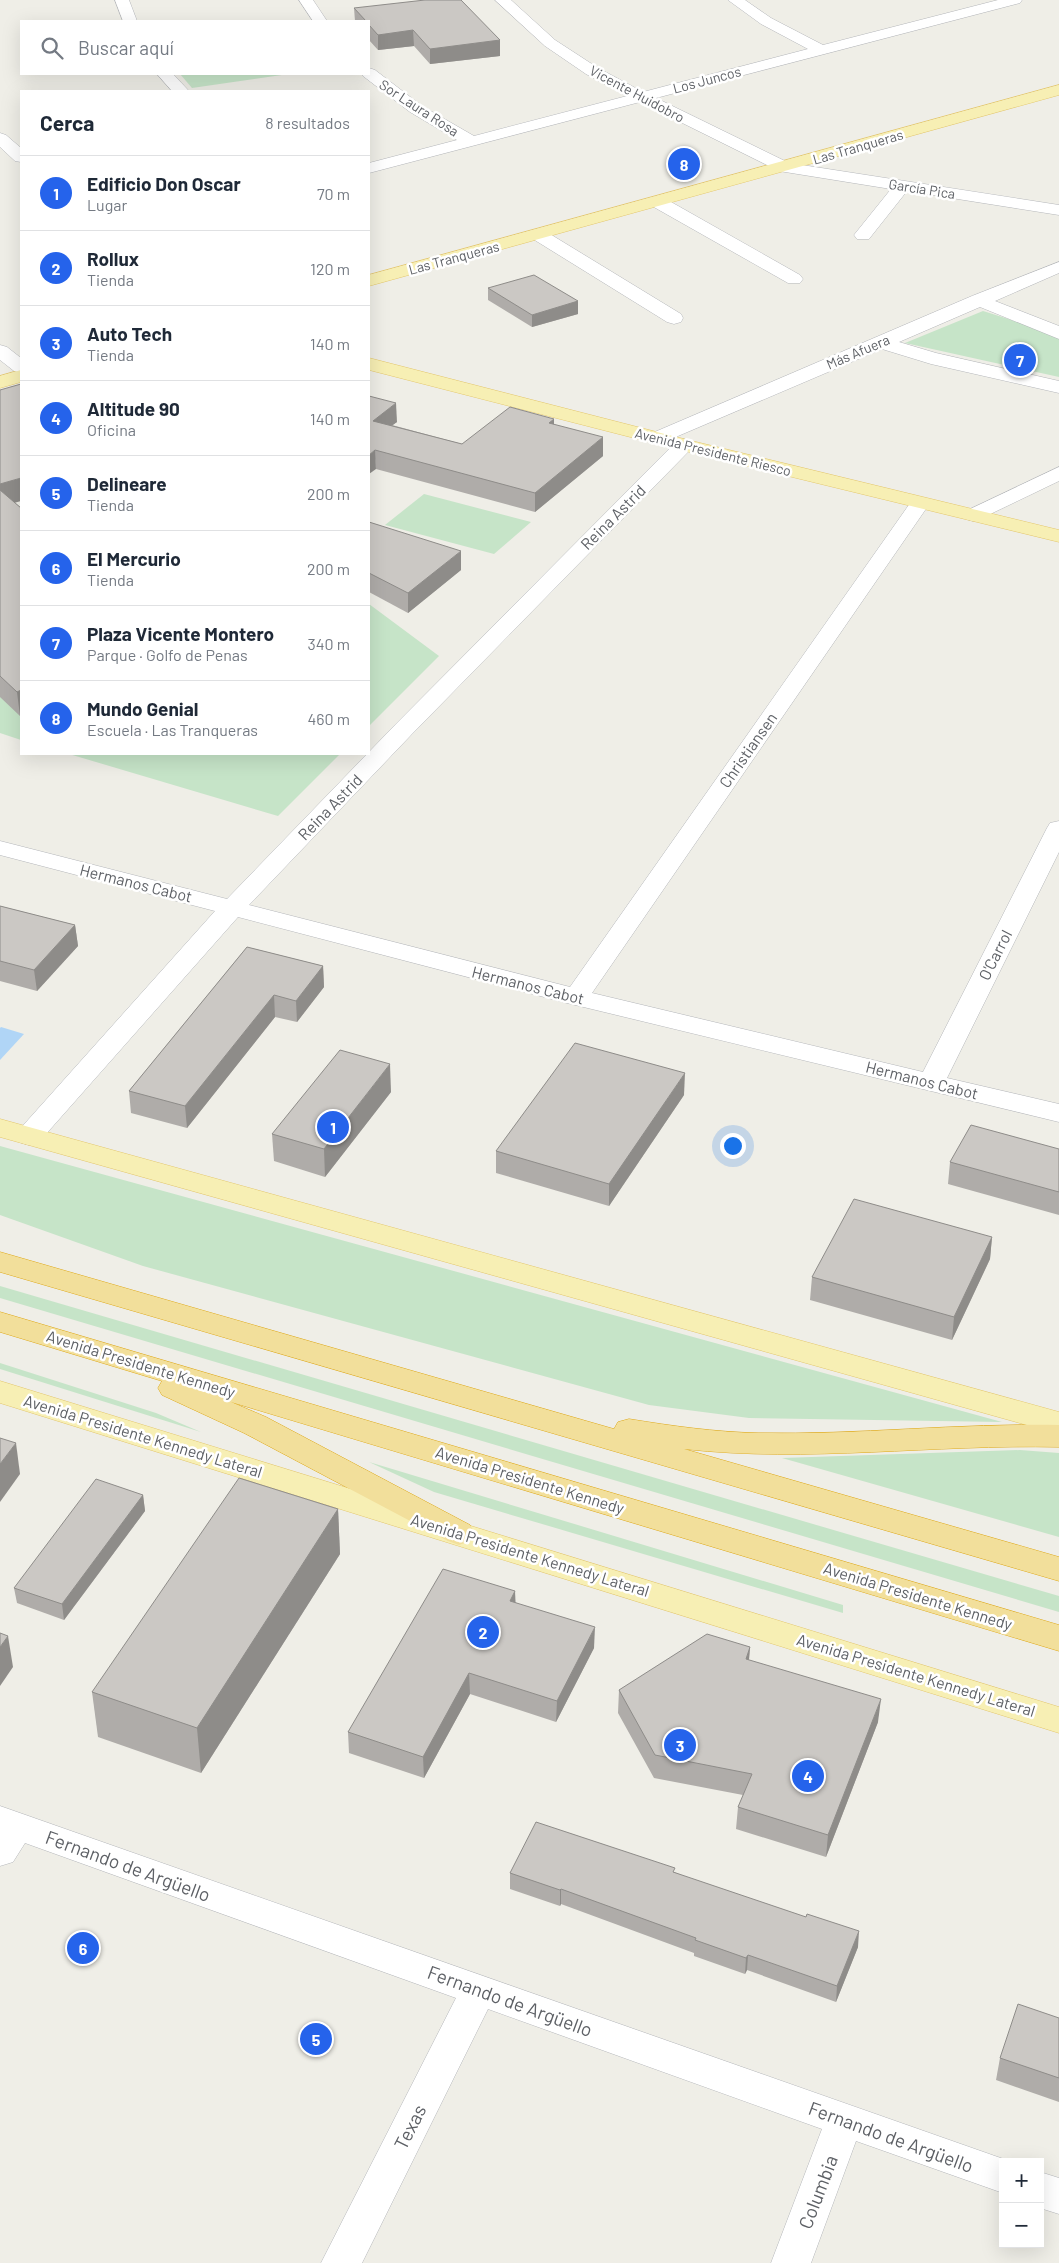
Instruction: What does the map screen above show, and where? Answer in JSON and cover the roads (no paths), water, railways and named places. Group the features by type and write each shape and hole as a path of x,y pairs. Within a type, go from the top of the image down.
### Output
{"highway":[{"path":"0,1256 46,1276"},
{"path":"0,1262 1059,1569"},
{"name":"Avenida Presidente Kennedy","path":"0,1322 1059,1638"},
{"path":"80,1346 255,1425 459,1533"},
{"path":"507,1410 649,1434 772,1444 937,1436 1019,1434 1059,1436"}],"main road":[{"name":"Las Tranqueras","path":"370,281 1059,90"},
{"name":"Avenida Presidente Riesco","path":"370,364 684,445 1059,536"},
{"path":"0,382 20,376"},
{"path":"0,1128 1059,1423"},
{"name":"Avenida Presidente Kennedy Lateral","path":"0,1392 1059,1720"}],"street":[{"path":"122,0 130,20"},
{"path":"306,0 319,20"},
{"name":"Vicente Huidobro","path":"502,0 550,44 592,71 785,167"},
{"path":"734,0 766,21 822,50"},
{"name":"Los Juncos","path":"370,168 822,50 984,3 1015,0"},
{"path":"166,75 180,90"},
{"name":"Sor Laura Rosa","path":"370,75 416,109 471,141"},
{"path":"0,138 20,156"},
{"name":"García Pica","path":"785,167 1059,210"},
{"path":"862,235 902,186"},
{"path":"1032,206 1059,196"},
{"path":"658,202 794,279"},
{"path":"538,235 674,318"},
{"name":"Más Afuera","path":"657,438 1059,267"},
{"path":"978,300 1059,333"},
{"path":"879,342 931,358 1059,387"},
{"path":"0,351 20,366"},
{"name":"Reina Astrid","path":"29,1136 232,908 404,729 684,445"},
{"path":"973,516 1059,472"},
{"name":"Christiansen","path":"576,997 920,503"},
{"name":"O'Carrol","path":"931,1082 1059,828"},
{"name":"Hermanos Cabot","path":"0,848 576,997 1059,1113"},
{"name":"Fernando de Argüello","path":"6,1833 479,1990 999,2175"},
{"name":"Texas","path":"341,2263 479,1990"},
{"name":"Columbia","path":"791,2263 845,2120"},
{"path":"1044,2191 1059,2196"}],"water":[{"path":"0,1028 24,1034 0,1060"}],"place":[{"name":"Mundo Genial","path":"684,164"},
{"name":"Plaza Vicente Montero","path":"1020,360"},
{"name":"Edificio Don Oscar","path":"333,1127"},
{"name":"Rollux","path":"483,1632"},
{"name":"Auto Tech","path":"680,1745"},
{"name":"Altitude 90","path":"808,1776"},
{"name":"El Mercurio","path":"83,1948"},
{"name":"Delineare","path":"316,2039"}]}
